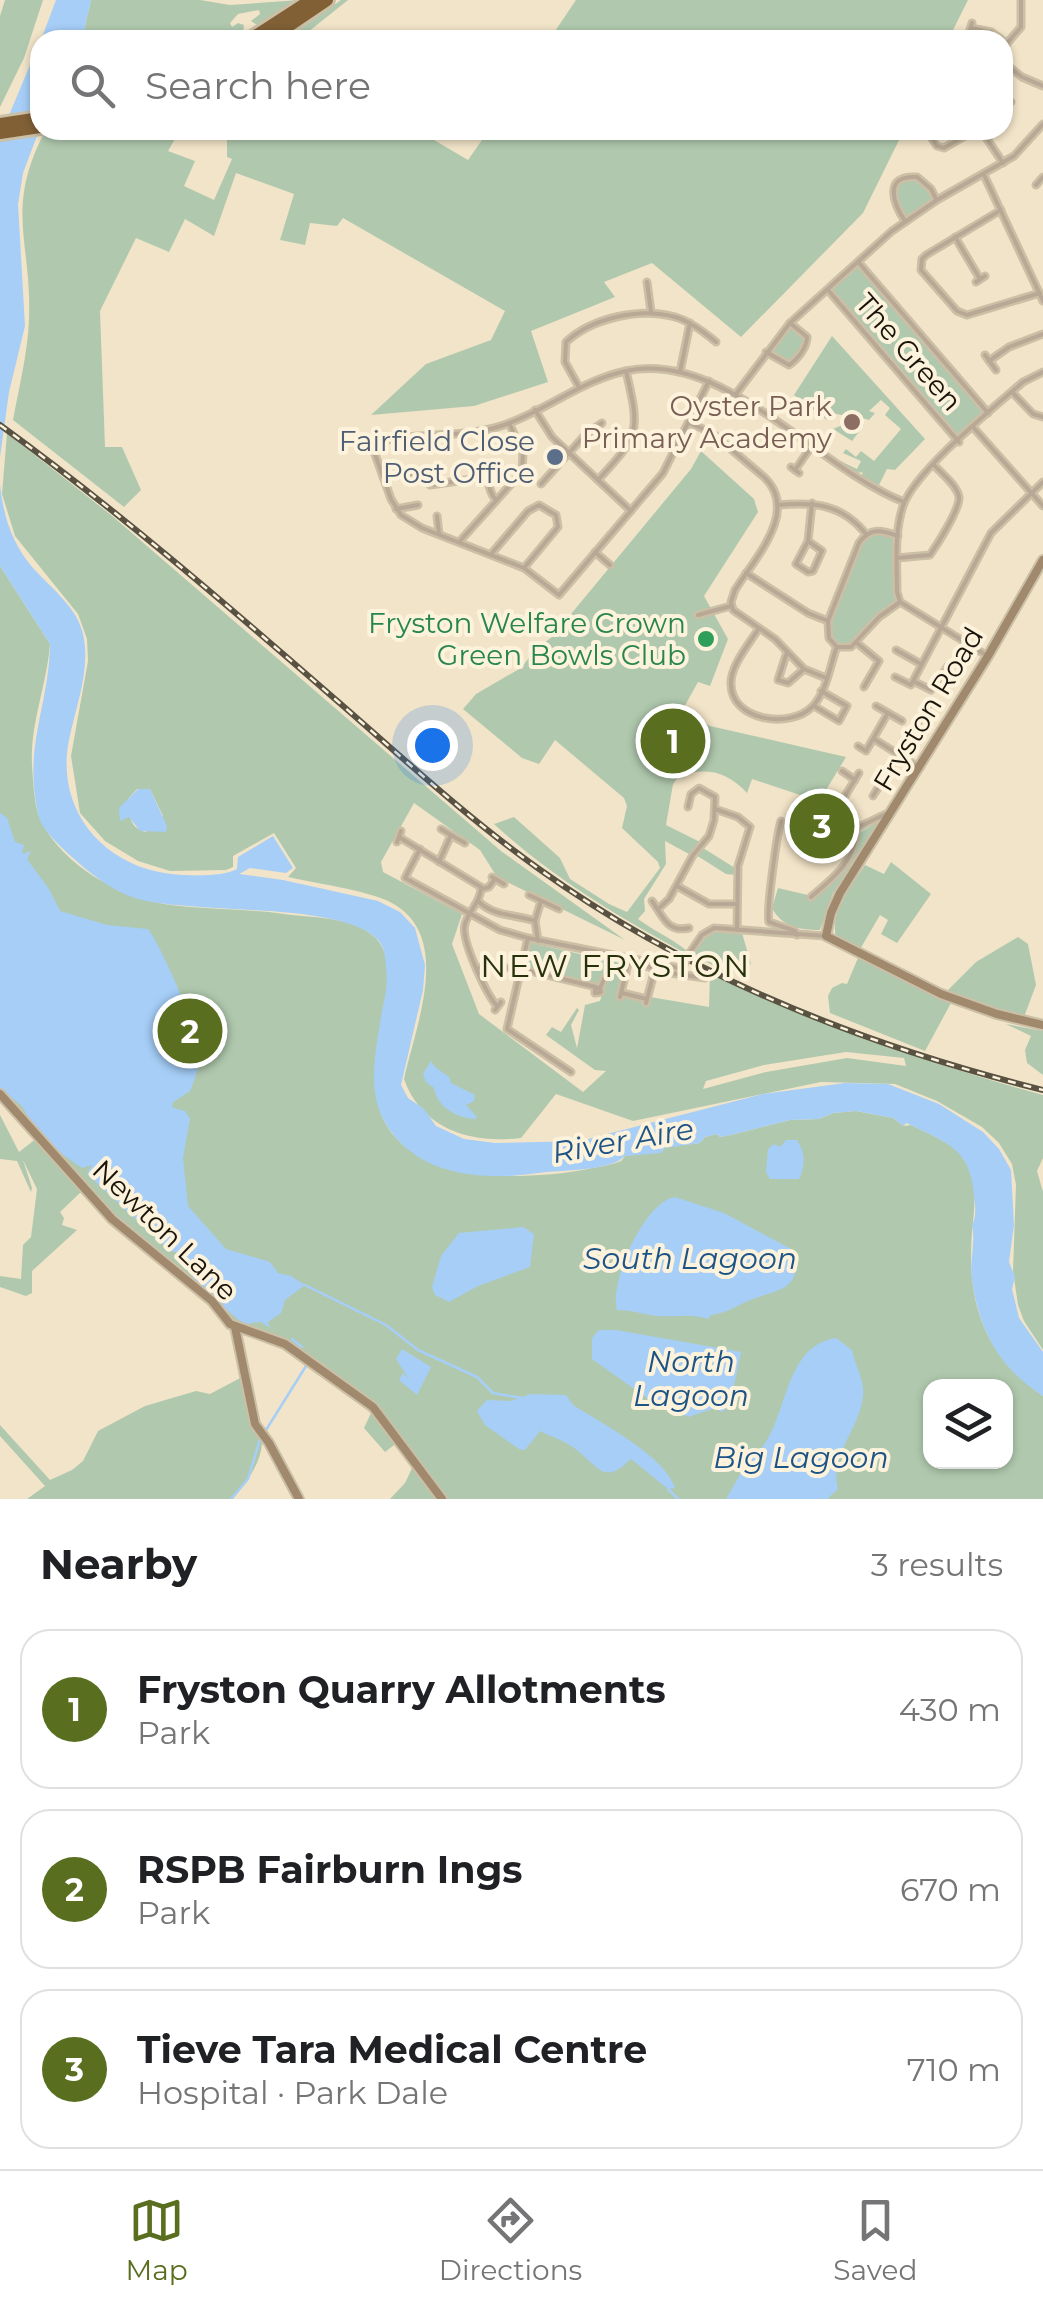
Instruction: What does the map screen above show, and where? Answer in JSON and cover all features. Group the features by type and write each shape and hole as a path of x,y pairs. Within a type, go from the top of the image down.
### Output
{"highway":[{"path":"264,30 311,0"},
{"path":"283,30 327,0"},
{"path":"0,124 30,120"},
{"path":"0,133 30,128"}],"street":[{"path":"1013,35 1021,27 1022,2"},
{"path":"971,28 981,30"},
{"path":"1013,70 1043,86"},
{"path":"736,394 790,323 905,221 1004,163 1043,124"},
{"path":"933,140 944,148 959,140"},
{"path":"986,140 1004,163"},
{"path":"984,175 1043,300"},
{"path":"1036,185 1043,176"},
{"path":"905,221 892,199 895,186 902,179 917,177 937,200"},
{"path":"1001,210 926,255 920,264 924,275 957,311 967,315 1040,293"},
{"path":"955,237 981,279"},
{"name":"The Green","path":"858,263 988,413"},
{"path":"1033,277 1043,272"},
{"path":"647,282 651,314"},
{"name":"The Green","path":"828,290 958,442"},
{"path":"579,387 564,354 570,338 610,319 651,314 678,317 716,342"},
{"path":"680,372 690,323"},
{"path":"766,352 782,363 795,360 807,337 790,323"},
{"path":"989,361 1009,347 1043,334"},
{"path":"985,355 996,370"},
{"path":"364,446 410,434 460,433 509,423 579,387 626,370 656,368 709,381 736,394 876,491 904,502"},
{"path":"598,480 630,444 634,434 626,370"},
{"path":"900,602 897,558 904,502 934,465 988,413 1022,382 1043,372"},
{"path":"371,443 396,509 409,521 524,568 559,595 663,472 709,381"},
{"path":"1012,392 1032,414 1043,417"},
{"path":"536,410 546,429 630,511"},
{"path":"460,542 525,465 509,423"},
{"path":"541,484 568,452 602,423"},
{"path":"690,423 712,433 776,492 774,527 735,590 731,606 804,668 826,678"},
{"path":"974,427 1043,506"},
{"path":"795,470 811,448"},
{"path":"481,464 496,500"},
{"path":"897,558 930,555 957,507 956,491 934,465"},
{"path":"383,477 413,472"},
{"path":"430,485 487,478"},
{"path":"912,683 991,533 1043,482"},
{"path":"778,505 812,503 842,511 866,534"},
{"path":"808,541 822,555 813,571 808,572 796,560 808,541 812,503"},
{"path":"396,509 418,505"},
{"path":"492,553 534,506 546,506 556,514 558,528 524,568"},
{"path":"437,516 439,534"},
{"path":"898,536 883,530 866,534 859,543 826,634 837,646 851,647 879,617 900,602"},
{"path":"595,552 610,565"},
{"name":"Fryston Road","path":"826,936 834,905 1043,560"},
{"path":"746,572 808,614 828,621"},
{"path":"900,602 988,656"},
{"path":"698,615 731,606"},
{"path":"759,628 732,673 732,693 737,703 754,716 792,719 814,706 837,646"},
{"path":"856,643 879,661 867,686"},
{"path":"896,650 922,664"},
{"path":"787,652 778,680 788,683 804,668"},
{"path":"895,677 932,690 948,666"},
{"path":"822,691 847,706 834,730"},
{"path":"814,706 838,720"},
{"path":"876,706 902,721"},
{"path":"873,792 928,706"},
{"path":"858,746 866,752 888,713"},
{"path":"874,739 920,768"},
{"path":"842,771 855,780"},
{"path":"837,828 834,814 859,774"},
{"path":"658,909 712,830 713,793 699,788 691,794 688,807"},
{"path":"715,809 738,817 750,827 738,866 737,930"},
{"path":"837,828 856,830 890,814"},
{"path":"781,821 766,916 768,922 797,935"},
{"path":"815,846 837,828"},
{"path":"441,829 465,843"},
{"path":"812,897 845,865 853,850 856,830"},
{"path":"399,836 482,889 489,887 493,878 504,884"},
{"path":"439,862 451,836"},
{"path":"420,849 405,878 500,930 528,938 678,968 709,930 826,936 941,994 1043,1025"},
{"path":"676,886 704,902 737,904"},
{"path":"482,889 464,925 464,943 498,1006"},
{"path":"530,895 559,909"},
{"path":"478,900 484,907 508,917 535,921"},
{"path":"538,940 535,921 541,901"},
{"path":"652,901 675,933 690,928"},
{"path":"528,938 510,968 508,1029 571,1072"},
{"path":"630,960 705,978"},
{"path":"630,960 621,995 646,1001 655,969"},
{"path":"479,968 489,964 598,987 605,977"},
{"name":"Newton Lane","path":"0,1094 112,1219 212,1301 235,1327 285,1344 359,1396 399,1437 442,1499"},
{"path":"235,1327 254,1424 270,1443 299,1499"}],"green space":[{"path":"5,0 43,0 30,30 24,58 0,107 0,16"},
{"path":"91,0 200,0 230,5 300,0 259,26 251,21 260,14 259,10 238,14 230,23 232,27 244,25 243,30 84,30"},
{"path":"341,0 348,0 310,30 299,30"},
{"path":"576,0 968,0 953,30 556,30"},
{"path":"41,140 174,140 168,151 195,161 184,186 214,200 232,159 227,157 227,140 434,140 468,160 482,140 899,140 863,213 741,337 652,263 604,282 615,297 531,331 548,382 474,406 371,415 426,364 491,340 505,311 343,218 337,226 310,223 305,245 280,240 294,194 236,173 214,236 185,219 169,252 136,238 100,311 105,447 122,447 141,490 124,507 13,420 29,319 23,207"},
{"path":"912,176 926,183 937,200 905,221 893,195 898,185"},
{"path":"859,263 988,413 959,442 828,289"},
{"path":"790,323 804,333 807,343 789,365 766,352"},
{"name":"Oyster Park Primary Academy","path":"832,336 925,439 895,470 887,469 878,487 861,476 863,473 856,477 817,450 857,469 861,461 843,453 846,449 856,457 861,451 874,461 901,429 885,415 890,408 881,400 869,411 875,413 869,420 859,417 864,425 852,441 833,429 858,418 831,413 827,420 794,395"},
{"path":"7,433 111,515 501,851 625,940 497,877 480,850 414,803 381,862 383,872 462,914 452,944 479,1014 583,1092 606,1071 595,1070 546,1035 552,1027 561,1032 577,1008 571,1025 577,1048 585,1005 600,1001 605,985 520,969 527,942 624,964 618,996 709,1007 710,974 874,1041 1043,1095 1043,1158 1037,1171 1043,1192 1043,1350 1018,1305 1013,1271 1016,1185 1012,1164 999,1143 982,1127 937,1101 895,1084 821,1082 633,1121 556,1094 521,1138 467,1135 436,1122 423,1111 404,1079 426,981 426,957 420,935 408,916 377,897 288,877 296,868 274,833 233,856 233,867 226,870 170,871 138,861 105,841 80,813 71,756 88,661 87,639 78,614 15,536 2,494","holes":["137,789 150,789 163,816 146,832 133,824 130,815 128,799","846,1052 904,1058 906,1066 847,1058 766,1072 703,1089 706,1081 764,1065"]},
{"path":"701,451 754,499 758,512 704,596 728,639 710,686 698,682 682,711 710,726 846,757 817,805 752,779 747,793 716,773 678,777 673,784 666,825 700,842 689,854 665,841 666,864 644,899 645,911 638,919 686,950 685,953 585,894 494,824 514,817 560,858 570,879 627,912 660,868 622,828 627,806 624,798 555,740 539,764 522,758 463,709 476,694 521,668 552,637 691,469"},
{"path":"876,530 898,536 900,602 851,647 837,647 827,633 828,621 863,538"},
{"path":"0,566 50,644 32,764 37,810 52,838 94,877 146,900 329,919 371,934 384,951 388,974 376,1058 376,1088 382,1115 398,1140 422,1158 450,1169 479,1174 562,1173 611,1164 628,1155 700,1143 717,1134 720,1137 790,1120 856,1111 911,1125 960,1152 973,1179 972,1274 981,1320 1004,1361 1043,1396 1043,1499 445,1499 373,1402 302,1350 231,1322 125,1228 0,1092"},
{"path":"883,819 833,893 820,930 792,926 776,914 772,908 778,888 812,896 836,876 859,833"},
{"path":"703,848 735,868 735,875 726,874 696,855"},
{"path":"891,862 931,894 897,943 881,934 888,920 880,915 859,951 836,937 839,908 865,865 884,874"},
{"path":"711,932 742,933 751,964 729,974 694,955 699,943"},
{"path":"1018,937 1028,944 1036,985 1024,1017 946,992 976,962"},
{"path":"858,958 951,1003 925,1051 830,1013 828,996 832,988 847,984"},
{"path":"1006,1024 1043,1031 1043,1075 1027,1063 1025,1050 1031,1036"},
{"path":"0,1115 19,1152 37,1138 83,1190 60,1212 64,1218 62,1225 77,1230 32,1271 32,1293 26,1296 0,1287 0,1276 21,1279 23,1245 31,1237 37,1189 23,1160 31,1192 17,1161 0,1159"},
{"path":"244,1376 262,1441 254,1468 233,1499 27,1499 45,1486 0,1436 0,1425 50,1480 83,1461 98,1431 145,1406 196,1391 210,1394"},
{"path":"372,1411 398,1442 385,1452 364,1428"},
{"path":"414,1464 438,1499 390,1499 405,1483"}],"water":[{"path":"56,0 91,0 84,30 45,30"},
{"path":"30,65 30,140 35,140 23,173 18,204 25,326 9,392 0,457 0,137"},
{"name":"River Aire","path":"0,484 6,518 19,549 69,607 83,634 84,674 69,740 68,783 82,820 109,850 147,869 206,875 237,869 238,857 273,836 293,868 286,873 250,868 239,874 378,901 400,912 415,928 425,965 401,1085 408,1098 424,1109 436,1126 464,1139 495,1143 580,1141 763,1094 845,1083 888,1084 939,1104 983,1132 1011,1170 1014,1225 1009,1262 1015,1277 1012,1289 1019,1318 1043,1352 1043,1396 1014,1373 986,1331 971,1273 975,1218 972,1180 962,1158 936,1137 893,1118 856,1111 790,1120 720,1137 717,1134 700,1143 665,1148 661,1153 624,1156 609,1165 585,1169 490,1176 442,1168 414,1154 398,1139 379,1108 374,1074 387,975 384,952 377,939 358,927 331,919 135,898 102,881 73,858 39,817 33,770 50,644 0,566"},
{"path":"138,789 150,789 167,826 166,832 140,831 129,817 120,821 119,808"},
{"path":"0,813 7,818 15,842 24,845 22,854 31,851 27,859 60,911 107,925 148,929 163,955 198,1048 196,1076 190,1091 172,1103 173,1108 185,1111 190,1119 183,1158 188,1206 226,1249 270,1262 278,1273 305,1285 285,1300 281,1313 268,1322 270,1328 261,1322 244,1324 216,1300 197,1282 177,1252 170,1251 87,1174 92,1165 82,1168 62,1154 22,1106 0,1089"},
{"path":"431,1061 451,1083 475,1095 474,1101 466,1105 475,1119 455,1114 439,1101 423,1074"},
{"path":"786,1140 797,1140 800,1145 804,1159 799,1179 770,1179 766,1172 768,1149 774,1144 780,1147"},
{"name":"South Lagoon","path":"675,1197 724,1213 793,1250 796,1264 791,1282 708,1319 617,1310 618,1281 631,1245 652,1213"},
{"path":"523,1227 534,1234 530,1267 478,1286 449,1302 435,1295 432,1287 441,1256 459,1233"},
{"name":"North Lagoon","path":"599,1330 741,1352 730,1405 722,1412 715,1408 688,1417 670,1407 661,1408 592,1359 592,1338"},
{"name":"Big Lagoon","path":"836,1338 852,1350 863,1390 861,1408 838,1465 838,1489 827,1499 726,1499 748,1461 772,1432 803,1357 817,1345"},
{"path":"402,1349 431,1367 417,1395 399,1380 403,1373 409,1379 396,1359"},
{"path":"531,1394 566,1395 573,1405 646,1452 675,1488 668,1489 631,1459 615,1471 603,1471 570,1445 540,1431 525,1450 519,1449 485,1425 477,1411 487,1400 510,1401"}],"waterway":[{"path":"305,1285 386,1325 418,1350 477,1377 493,1393 522,1398"},
{"path":"292,1339 302,1347"},
{"path":"266,1430 306,1366"},
{"path":"231,1499 248,1479 260,1439"},
{"path":"668,1489 678,1499"}],"railway":[{"path":"0,425 170,558 486,829 597,908 717,975 780,1003 910,1052 1043,1090"}],"place":[{"name":"Oyster Park Primary Academy","path":"852,422"},
{"name":"Fairfield Close Post Office","path":"555,457"},
{"name":"Fryston Welfare Crown Green Bowls Club","path":"706,639"},
{"name":"Fryston Quarry Allotments","path":"673,741"},
{"name":"Tieve Tara Medical Centre","path":"822,826"},
{"name":"RSPB Fairburn Ings","path":"190,1031"}],"district":[{"name":"NEW FRYSTON","path":"616,966"}]}
